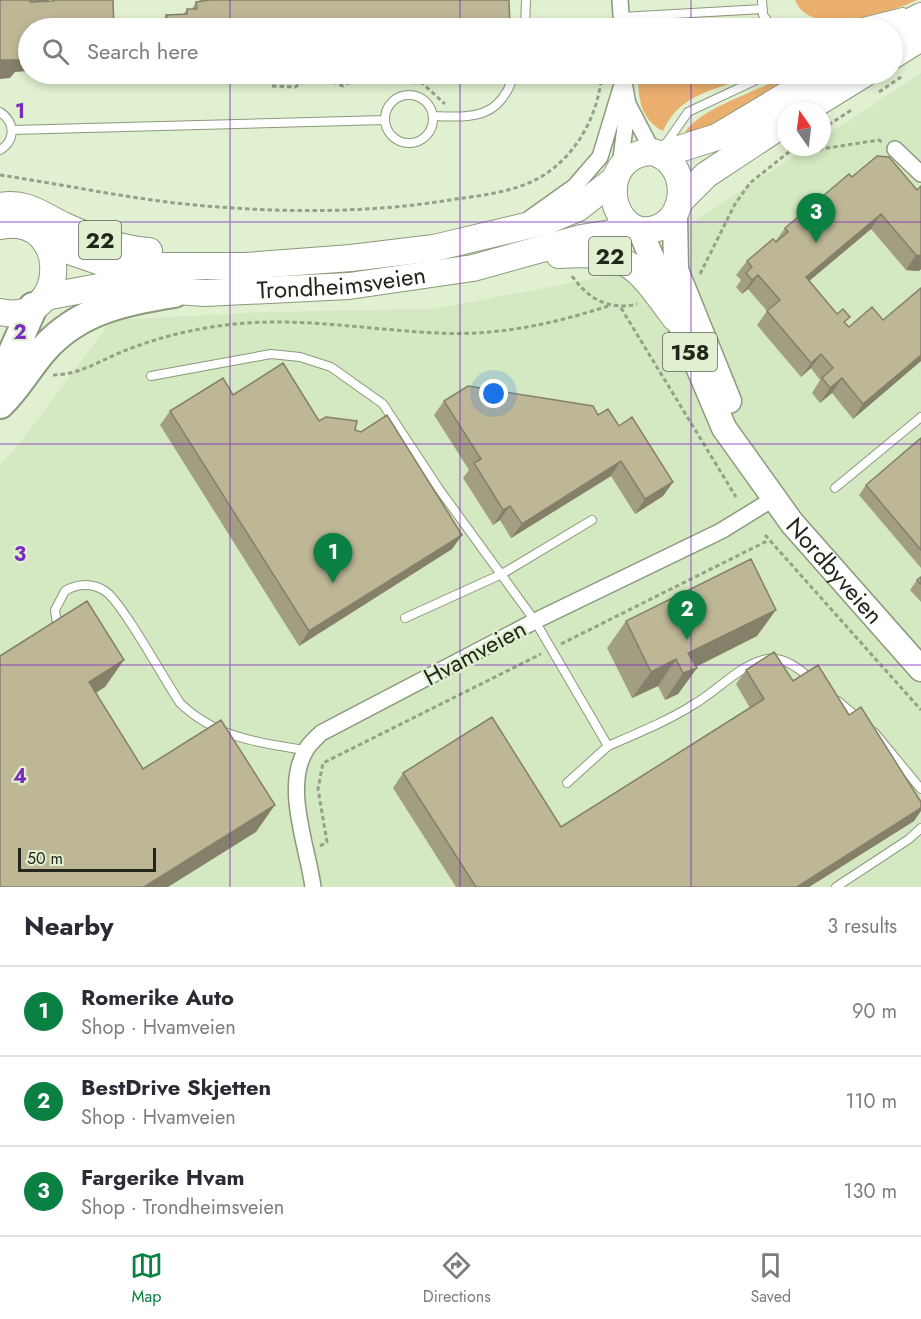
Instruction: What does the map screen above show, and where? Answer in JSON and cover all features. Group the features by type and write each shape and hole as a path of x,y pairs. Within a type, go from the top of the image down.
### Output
{"highway":[{"path":"903,23 917,12"},
{"path":"903,49 921,38"},
{"name":"22","path":"777,128 706,175 656,229 638,230 628,224 618,208 614,190 617,172 639,154 656,153 717,137 805,84"},
{"path":"819,102 848,84"},
{"path":"656,153 675,170 681,185 679,206"},
{"name":"Trondheimsveien","path":"46,243 101,262 203,267 351,258 434,248 505,233 578,208 617,172"},
{"name":"22","path":"0,206 25,205 63,225 113,245 171,253 203,267"},
{"name":"22","path":"0,226 24,227 46,243 55,264 51,287 39,302 14,313 0,312"},
{"name":"Trondheimsveien","path":"39,302 104,286 130,286 174,293 349,286 439,274 516,258 581,238 638,230"},
{"name":"22","path":"516,258 589,253 616,257 638,271 675,318"},
{"path":"0,405 44,350 73,323 106,307 174,293"},
{"path":"0,381 39,302"}],"main road":[{"name":"Nordbyveien","path":"679,206 674,257 680,281 753,468"},
{"name":"Nordbyveien","path":"638,230 724,428 773,499 921,669"}],"street":[{"path":"620,0 621,18"},
{"path":"505,233 555,202 594,167 605,147 622,84"},
{"path":"617,172 628,104 625,84"},
{"path":"628,104 656,153"},
{"path":"895,149 921,174"},
{"name":"Hvamveien","path":"305,750 321,733 535,621 721,531 773,499"},
{"path":"305,750 298,778 298,812 312,886"}],"lane":[{"path":"525,0 525,18"},
{"path":"658,18 762,4 768,18"},
{"path":"888,18 917,12"},
{"path":"433,116 472,116 485,113 499,104 510,84"},
{"path":"656,153 688,112 748,84"},
{"path":"410,95 423,99 433,116 430,130 423,139 410,143 393,137 385,120 391,103 397,98 410,95"},
{"path":"0,112 7,117 12,130 8,143 0,150"},
{"path":"12,130 385,120"},
{"path":"151,376 271,354 300,357 332,367 383,404 439,489 535,621 608,746"},
{"path":"835,488 921,417"},
{"path":"405,618 502,573 592,520"},
{"path":"58,634 55,610 65,591 86,584 101,588 118,605 180,704 207,726 239,738 305,750"},
{"path":"567,783 608,746 666,721 729,679 766,659 782,660 801,670 816,683"},
{"path":"832,697 885,743 921,789"},
{"path":"836,887 909,839 921,828"}],"path":[{"path":"272,86 295,87 300,84"},
{"path":"424,84 448,106"},
{"path":"0,175 204,206 284,210 378,207 445,201 511,188 545,174 565,157 584,133 596,104 600,84"},
{"path":"831,147 879,140 895,149"},
{"path":"694,279 700,273 735,204 750,183 784,156"},
{"path":"545,174 548,183"},
{"path":"570,272 592,297 608,306 621,308 640,303"},
{"path":"45,375 73,373 155,340 227,325 288,321 474,333 559,321 608,306"},
{"path":"621,308 736,498"},
{"path":"765,535 921,710"},
{"path":"306,855 327,842 318,789 323,763 769,540"}],"shaded area":[{"path":"795,0 917,0 861,18 815,18 804,12"},
{"path":"921,73 921,887 0,887 0,465 20,443 112,320 265,312 435,309 612,275 794,156 831,156 831,132"},
{"path":"639,84 729,84 690,100 671,118 663,131 655,126 645,114"},
{"path":"768,84 786,84 720,124 683,136 701,117 731,100"}],"building":[{"path":"0,0 30,0 30,2 113,0 114,18 18,18 18,60 0,60"},
{"path":"30,0 48,0 30,2"},
{"path":"209,0 509,0 510,18 167,18 166,15 187,14 187,9 197,9 196,2"},
{"path":"877,156 889,157 917,190 921,186 921,256 916,255 881,214 806,277 837,314 843,309 850,317 844,322 849,327 872,307 883,320 921,288 921,355 863,404 842,378 830,388 822,378 833,368 821,354 811,363 767,311 780,300 758,275 752,280 746,273 752,267 747,261 773,239 776,242 788,232 785,228 849,174 852,177"},
{"path":"283,363 319,421 326,417 357,421 355,430 361,432 387,415 462,535 309,631 170,411 223,378 233,395"},
{"path":"468,386 593,406 598,415 608,409 619,426 632,417 673,482 645,499 621,461 522,524 510,506 503,510 474,463 481,459 444,401"},
{"path":"921,438 921,550 866,485"},
{"path":"751,559 776,610 688,653 697,668 683,673 676,659 651,672 626,621"},
{"path":"87,601 124,660 89,682 143,769 221,720 275,805 144,887 0,887 0,656"},
{"path":"774,652 793,681 818,665 849,715 861,707 921,802 921,808 797,887 476,887 403,773 492,717 561,827 764,699 746,670"}],"place":[{"name":"Fargerike Hvam","path":"816,243"},
{"name":"Romerike Auto","path":"333,583"},
{"name":"BestDrive Skjetten","path":"687,640"}]}
